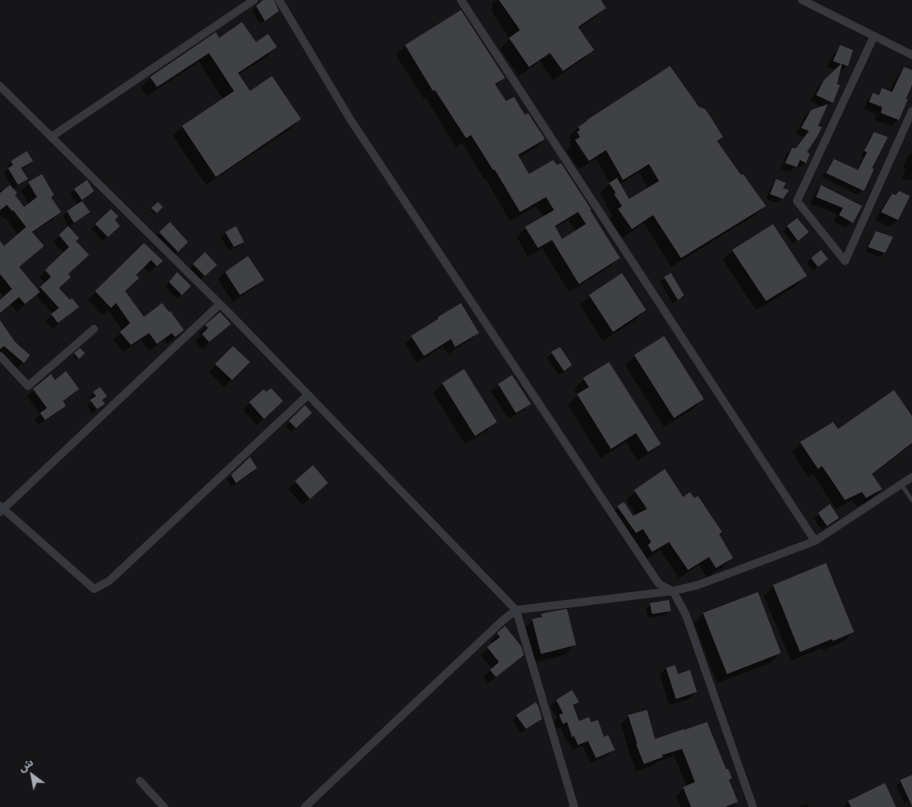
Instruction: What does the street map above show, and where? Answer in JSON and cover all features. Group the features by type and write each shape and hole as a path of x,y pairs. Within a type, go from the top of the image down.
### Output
{"street":[{"path":"51,137 254,0"},
{"path":"279,0 350,118 611,512 659,584 673,591 686,615 753,807"},
{"path":"461,0 815,541"},
{"path":"802,0 912,55"},
{"path":"874,36 798,201 845,261 912,111"},
{"path":"0,86 220,304 516,610 574,806 573,807"},
{"path":"220,304 1,509 94,590 115,576 308,394"},
{"path":"0,356 28,386 94,329"},
{"path":"305,807 502,621 516,610 673,591 698,585 815,541 912,477"},
{"path":"140,781 164,807"}],"lane":[{"path":"901,484 912,500"}],"building":[{"path":"263,0 274,0 279,11 265,21 256,6"},
{"path":"499,0 601,0 606,8 578,27 594,50 563,71 550,53 529,67 509,38 520,30"},
{"path":"461,10 505,78 495,84 506,101 514,97 525,115 528,113 545,139 518,155 529,174 553,160 557,165 561,163 591,209 590,210 620,258 579,284 552,240 538,248 525,227 554,210 546,197 520,212 495,170 493,170 471,135 466,138 435,90 433,91 405,45","holes":["578,212 586,224 562,239 555,226"]},
{"path":"242,22 256,42 268,34 277,47 238,73 250,91 272,76 301,119 216,177 182,126 234,91 209,53 157,87 150,77 216,32 219,38"},
{"path":"840,45 853,50 848,66 842,64 837,84 840,85 833,103 816,95 824,80 841,64 833,61"},
{"path":"670,66 699,107 705,109 710,116 723,137 717,141 741,175 743,174 766,206 681,258 653,215 632,229 618,209 622,206 609,183 617,178 629,199 659,181 649,164 623,180 606,150 589,161 575,140 580,137 577,132 580,130 578,127"},
{"path":"904,67 912,70 912,85 899,120 881,113 882,107 869,102 873,93 879,95 882,88 892,92"},
{"path":"828,104 818,126 822,127 807,152 810,154 806,163 800,160 797,167 785,163 792,148 796,148 809,131 801,128 811,110"},
{"path":"874,132 888,137 872,168 874,169 864,191 826,173 834,159 858,170 867,152 864,151"},
{"path":"27,151 33,161 21,168 28,179 18,185 8,168 13,165 11,161"},
{"path":"42,174 54,195 51,197 61,212 32,232 44,246 19,267 40,292 25,304 19,297 0,313 0,300 12,289 0,274 0,241 4,246 26,227 13,210 12,211 7,205 0,210 0,193 10,185 17,193 15,195 24,207 37,197 28,182"},
{"path":"776,179 786,183 783,188 789,190 783,199 770,194"},
{"path":"87,180 94,191 82,200 74,189"},
{"path":"821,185 862,206 853,223 839,215 843,208 816,197"},
{"path":"899,191 910,196 898,220 881,212 892,194 896,195"},
{"path":"82,201 90,212 74,223 67,211"},
{"path":"158,202 163,207 157,213 151,208"},
{"path":"111,209 118,216 115,220 120,226 108,237 95,224"},
{"path":"797,218 809,232 798,241 787,226"},
{"path":"170,222 188,242 178,252 159,232"},
{"path":"773,224 807,276 766,301 732,250"},
{"path":"68,226 79,238 76,241 89,255 68,274 71,277 59,288 70,300 72,298 79,307 58,323 51,314 59,308 40,287 51,277 45,270 69,247 59,235"},
{"path":"236,226 244,242 234,247 225,232"},
{"path":"876,231 893,237 885,253 868,247"},
{"path":"144,243 163,261 157,266 151,260 136,275 139,278 125,291 144,317 162,303 184,330 175,337 172,333 157,344 149,333 131,345 120,332 130,323 116,303 111,308 95,291"},
{"path":"821,250 828,259 818,267 811,258"},
{"path":"205,252 217,265 205,276 193,264"},
{"path":"248,256 264,280 240,295 225,272"},
{"path":"177,272 191,286 182,295 169,282"},
{"path":"622,273 646,310 613,332 589,295"},
{"path":"671,273 684,295 678,300 664,277"},
{"path":"461,303 479,333 455,347 451,339 424,356 411,336"},
{"path":"220,312 231,324 209,342 202,334 208,328 205,325"},
{"path":"0,320 15,342 30,355 24,363 4,346 0,349"},
{"path":"664,336 704,399 674,418 634,355"},
{"path":"233,346 250,362 232,380 215,364"},
{"path":"560,347 572,365 564,371 551,352"},
{"path":"80,348 85,353 79,359 74,353"},
{"path":"609,362 661,444 648,452 636,433 611,449 577,394 589,387 583,378"},
{"path":"464,369 497,422 475,436 442,383"},
{"path":"66,371 79,389 63,401 66,406 45,420 40,413 47,408 33,389 51,374 55,380"},
{"path":"512,375 531,404 516,413 498,384"},
{"path":"100,387 107,396 102,400 105,404 97,409 90,400 96,396 93,392"},
{"path":"271,388 283,401 264,419 249,402 264,389 266,392"},
{"path":"894,390 912,416 912,443 872,474 882,489 866,498 862,492 845,500 822,466 818,469 800,442 833,422 838,429"},
{"path":"305,405 312,413 296,428 289,421"},
{"path":"250,457 257,468 236,483 231,475"},
{"path":"313,465 328,483 310,499 295,481"},
{"path":"665,469 683,497 690,492 694,498 698,496 722,532 719,534 733,558 716,568 709,557 688,570 669,542 652,552 648,545 651,542 643,529 636,533 617,506 624,502 633,516 647,509 634,490"},
{"path":"830,504 839,518 827,526 818,513"},
{"path":"826,563 854,632 800,652 773,585"},
{"path":"758,592 781,653 727,674 703,613"},
{"path":"669,600 671,611 652,614 650,603"},
{"path":"567,609 576,645 541,654 532,619 542,617 541,614"},
{"path":"505,626 521,646 524,655 496,677 490,670 499,662 487,647 500,637 497,633"},
{"path":"675,665 678,674 690,670 697,692 676,699 666,668"},
{"path":"572,690 579,702 573,705 579,721 589,717 591,722 598,720 604,737 608,735 615,750 596,758 588,741 578,745 574,736 572,737 567,722 563,724 559,715 563,713 556,700"},
{"path":"536,702 542,719 526,729 516,715"},
{"path":"647,710 655,739 707,722 726,769 728,769 732,778 729,780 738,802 725,807 691,807 683,787 695,782 682,749 662,755 663,757 644,764 636,744 637,743 628,715"},
{"path":"912,775 912,806 900,780"},
{"path":"885,783 896,807 851,807 848,801"}]}
